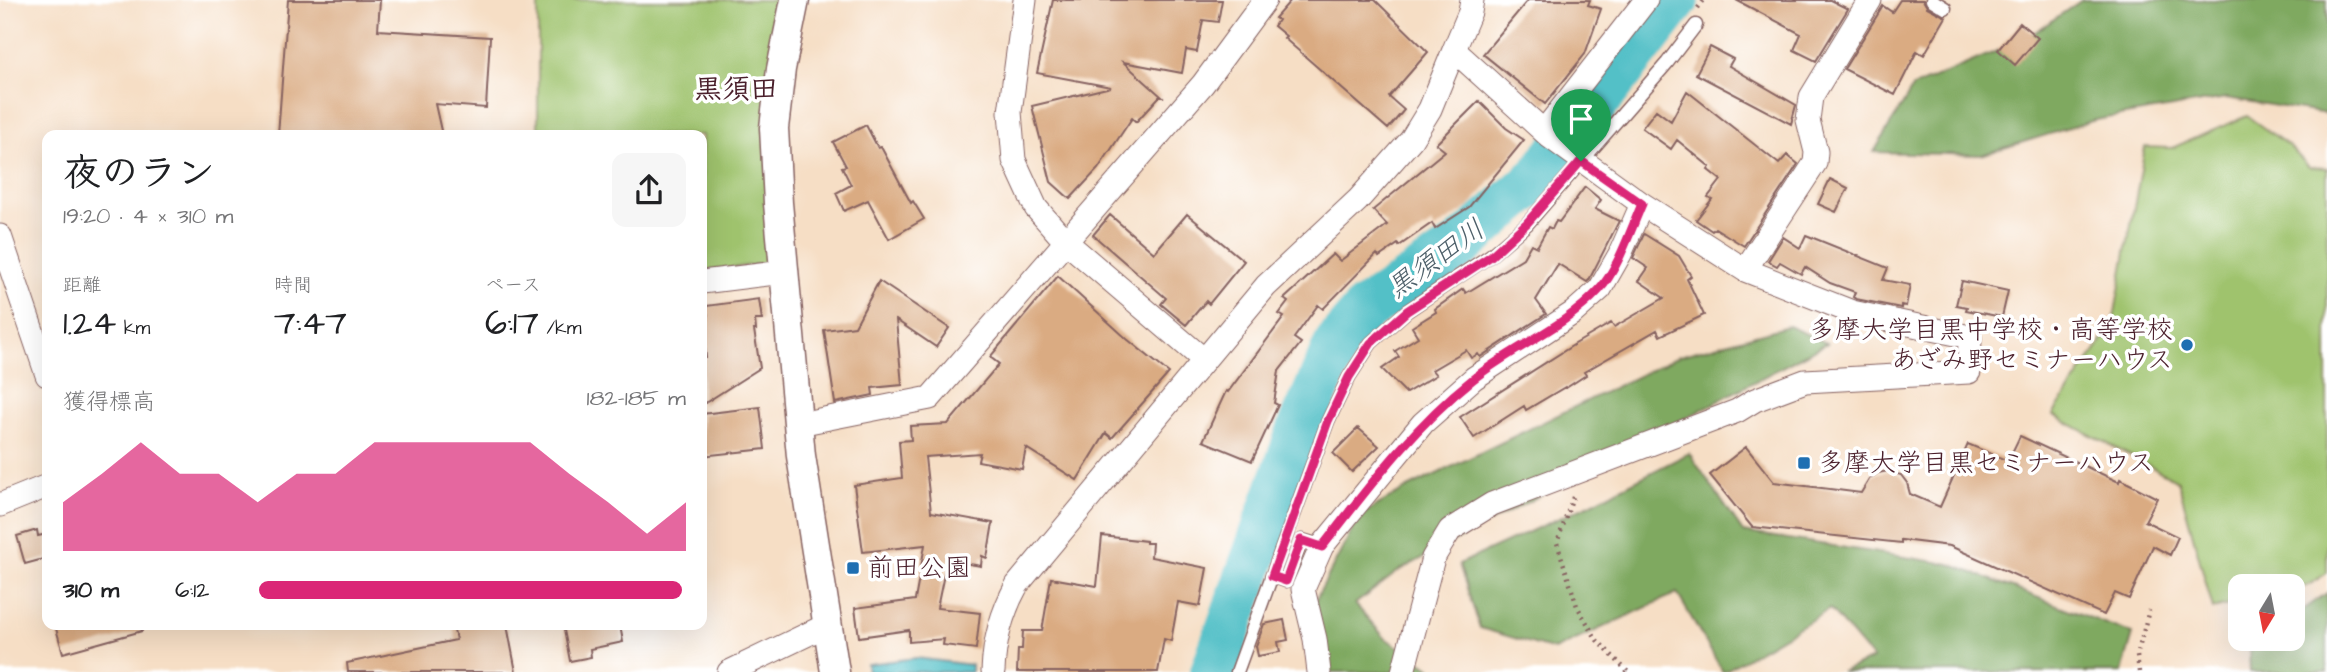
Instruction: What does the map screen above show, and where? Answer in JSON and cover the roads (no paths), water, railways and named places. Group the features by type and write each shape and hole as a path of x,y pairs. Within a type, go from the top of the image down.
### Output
{"street":[{"path":"795,0 781,69 774,128 800,456 835,672"},
{"path":"1025,0 1010,112 1014,160 1036,208 1065,241 1204,360"},
{"path":"799,424 930,398 1203,84 1265,0"},
{"path":"992,672 996,638 1004,607 1017,585 1266,286 1358,200 1411,140 1430,109 1470,12 1472,0"},
{"path":"1547,134 1646,0"},
{"path":"1745,270 1815,163 1816,152 1808,120 1811,97 1870,0"},
{"path":"1403,672 1433,558 1450,530 1492,504 1737,411 1755,400 1805,381 1969,372 1970,338 1852,312 1745,270 1581,161 1454,50"},
{"path":"1319,672 1315,639 1303,589 1322,547 1423,423 1474,378 1573,313 1600,289 1620,254 1642,204"},
{"path":"0,236 42,360"},
{"path":"707,281 784,272"},
{"path":"0,505 42,488"},
{"path":"729,672 829,624"}],"lane":[{"path":"1932,0 1945,8"},
{"path":"1237,672 1328,421 1349,377 1371,343 1407,311 1491,256 1527,223 1667,63 1696,25"},
{"path":"1272,576 1286,581 1301,540 1322,547"}],"water":[{"path":"916,658 971,665 971,672 868,672 867,664"}],"waterway":[{"name":"黒須田川","path":"1213,672 1300,429 1337,343 1365,310 1458,248 1539,177 1676,0"}],"place":[{"name":"多摩大学目黒中学校・高等学校 あざみ野セミナーハウス","path":"2187,345"},
{"name":"多摩大学目黒セミナーハウス","path":"1804,463"},
{"name":"前田公園","path":"853,568"}],"district":[{"name":"黒須田","path":"736,89"}]}
